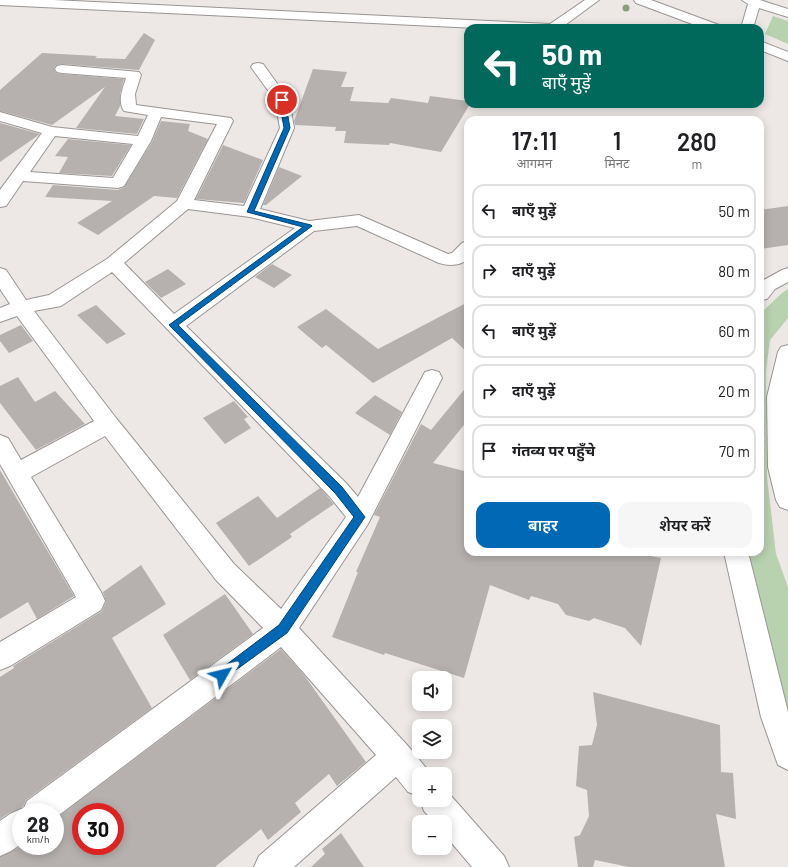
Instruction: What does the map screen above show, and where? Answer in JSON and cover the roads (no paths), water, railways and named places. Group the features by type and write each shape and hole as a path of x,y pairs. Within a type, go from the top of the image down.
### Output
{"street":[{"path":"559,24 593,0"},
{"path":"640,0 704,24"},
{"path":"0,1 471,24"},
{"path":"748,24 751,1 788,12"},
{"path":"764,48 788,57"},
{"path":"250,212 287,128 282,100 258,67"},
{"path":"0,315 20,307 54,302 113,263 184,204 226,121 156,113 129,108 128,94 134,75 62,69"},
{"path":"19,176 118,183 143,141 156,113"},
{"path":"0,116 52,130 143,141"},
{"path":"0,202 52,130"},
{"path":"184,204 250,212 309,226 359,220 445,259 454,261 461,258 464,253"},
{"path":"173,325 309,226"},
{"path":"113,263 338,490 360,517"},
{"path":"0,274 20,307 108,424 225,572 283,629 412,773"},
{"path":"764,290 768,285 788,274"},
{"path":"788,352 778,396 779,467 788,500"},
{"path":"50,803 283,629 360,517 432,378"},
{"path":"18,473 108,424"},
{"path":"0,444 92,601 0,657"},
{"path":"737,556 774,717 788,755"},
{"path":"270,867 398,756"},
{"path":"441,807 493,867"},
{"path":"0,840 12,831"}]}
